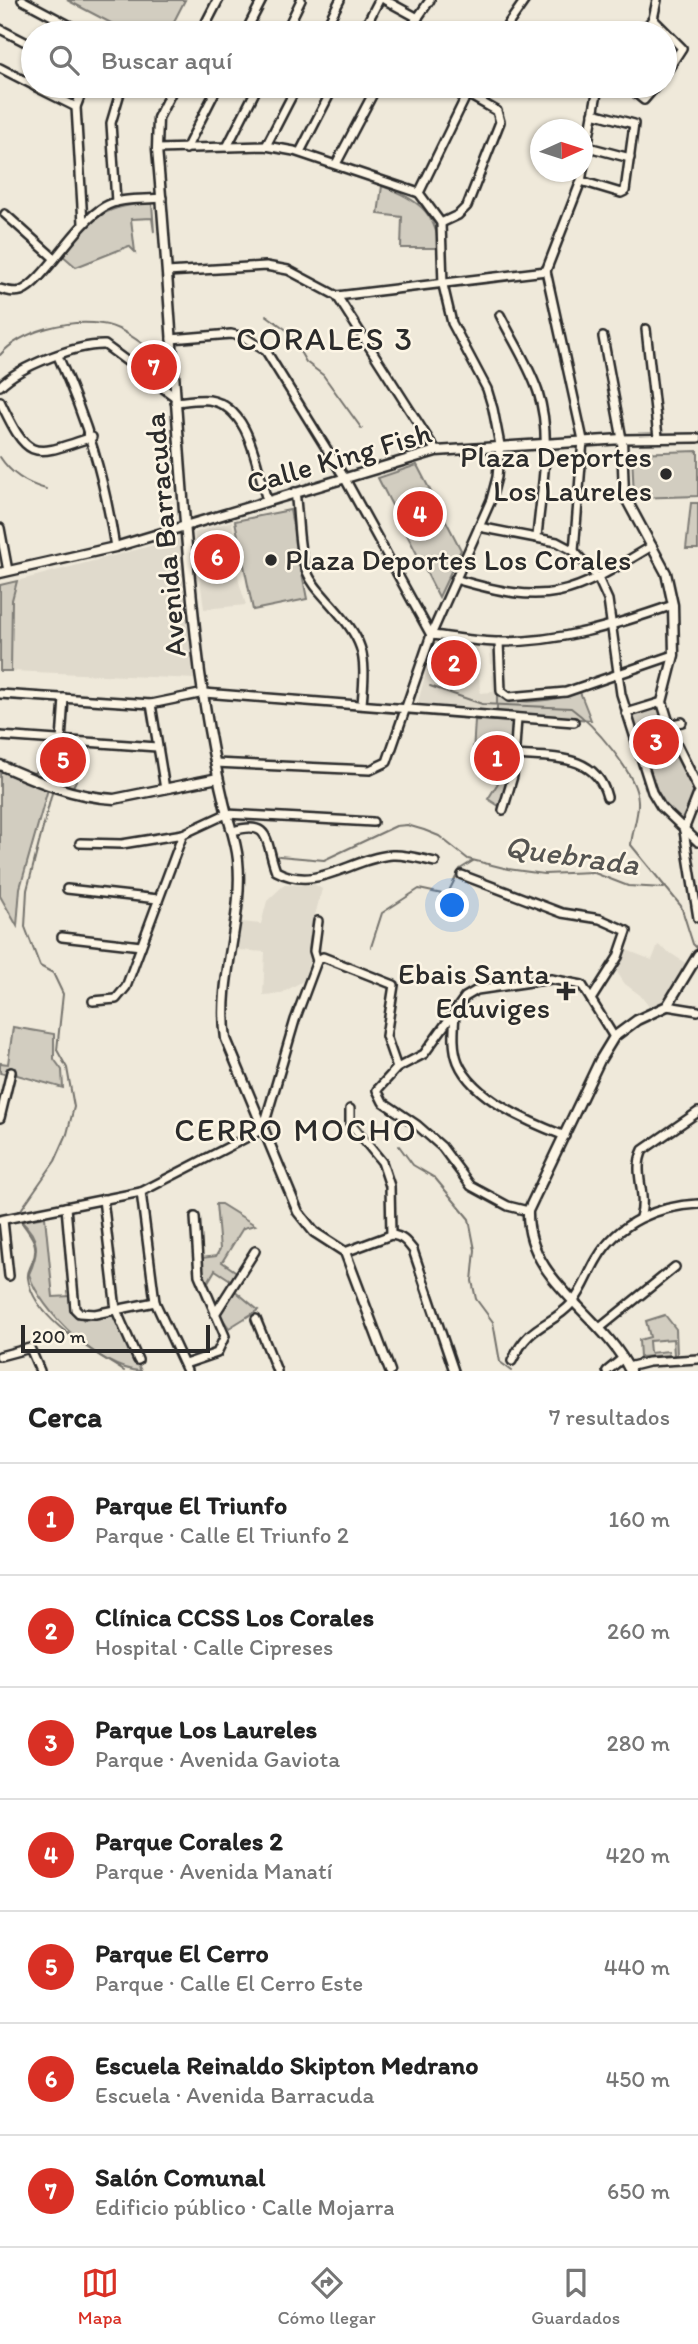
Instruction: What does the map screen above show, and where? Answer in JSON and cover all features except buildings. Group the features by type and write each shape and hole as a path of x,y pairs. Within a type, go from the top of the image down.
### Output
{"street":[{"path":"22,0 61,21"},
{"path":"207,21 218,0"},
{"path":"251,21 262,0"},
{"path":"291,21 302,0"},
{"path":"329,21 340,0"},
{"path":"368,21 379,0"},
{"path":"385,0 418,18"},
{"path":"416,21 430,0"},
{"path":"510,21 525,0"},
{"path":"653,19 657,0"},
{"path":"0,29 21,40"},
{"path":"0,68 21,78"},
{"path":"59,98 76,107"},
{"path":"79,98 76,107 83,223"},
{"path":"116,202 110,133 118,98"},
{"name":"Avenida Barracuda","path":"168,98 158,118 157,149 186,527 204,693 218,778 226,814 233,831 240,904 224,1023 234,1063 305,1223 345,1252"},
{"path":"186,149 212,98"},
{"path":"227,147 252,98"},
{"path":"265,146 291,98"},
{"path":"300,152 328,98"},
{"path":"336,164 371,98"},
{"path":"419,193 465,98"},
{"path":"440,223 457,215 467,206 499,122 497,111 474,98"},
{"path":"592,119 597,98"},
{"path":"585,182 623,192 630,158 634,124 593,113"},
{"path":"157,149 265,146 300,152 419,193 440,223 443,285 460,341 486,389 500,444 497,477 479,527 430,635 387,761 370,771 215,762"},
{"path":"593,148 630,158"},
{"path":"573,551 583,440 546,271 581,182"},
{"path":"0,289 22,290 54,258 83,223 116,202 162,198"},
{"path":"5,215 54,258"},
{"path":"167,272 266,267 288,270 337,296 436,451"},
{"path":"337,296 546,271"},
{"path":"500,315 535,384 546,442 537,537"},
{"path":"646,329 658,437"},
{"path":"171,340 231,334 256,342 266,351 345,477 430,635"},
{"path":"603,337 622,439 624,495 666,573 673,606 674,655 663,702 669,725 698,788"},
{"path":"0,386 19,373 58,355 106,345 175,399 208,400 224,405 238,417 246,432 267,500"},
{"path":"58,355 92,437 107,494 115,547"},
{"path":"0,401 26,447 37,452 92,437"},
{"path":"698,428 698,438"},
{"name":"Calle King Fish","path":"4,572 115,547 436,451 500,444 658,437 698,438"},
{"path":"295,492 306,570 315,588 351,627 359,640 365,677 362,704"},
{"path":"479,527 537,537 573,551 598,579 608,600 617,677 626,713 652,792 661,807 698,842"},
{"path":"0,528 4,572"},
{"path":"455,579 494,590 544,595 572,590 598,579 652,546"},
{"path":"430,635 499,642 574,636 610,628 673,606"},
{"path":"499,642 500,685 505,696 553,695 617,677 674,655"},
{"path":"0,694 151,704 204,693 575,722"},
{"path":"61,741 64,698"},
{"path":"626,713 663,702"},
{"path":"151,704 165,789"},
{"path":"502,810 511,788 517,718"},
{"path":"669,725 682,722"},
{"path":"0,736 157,747"},
{"path":"515,755 576,761 603,781 607,797"},
{"path":"0,765 47,784 99,799 114,799 218,778"},
{"path":"698,794 684,830 698,918"},
{"path":"80,843 122,844 183,834 226,814 373,822"},
{"path":"233,831 255,826 260,828 266,835 276,871 289,878 324,877 393,855 435,862"},
{"path":"93,1001 116,999 121,995 183,834"},
{"path":"462,875 562,913 600,919 626,931 618,957 592,998"},
{"path":"67,889 158,899"},
{"path":"317,961 314,951 318,921"},
{"path":"62,937 141,946"},
{"path":"698,955 667,1006 637,1020 614,1037 600,1060 528,1211 528,1227 537,1257 573,1301 601,1327 629,1369 648,1362 698,1359"},
{"path":"9,1276 2,1220 141,1192 263,1129 295,1020 317,961 323,957 394,985 386,1036 397,1068"},
{"path":"528,1211 508,1206 471,1186 430,1136 383,1102 377,1090 397,1068 424,1054 465,997 477,990 551,979 577,982 592,998 614,1037"},
{"path":"667,1006 698,1011"},
{"path":"456,1009 454,1047 463,1071 508,1112 565,1136"},
{"path":"0,1118 12,1072"},
{"path":"350,1109 350,1123 382,1162 390,1186 391,1235"},
{"path":"640,1217 643,1203 638,1168 643,1150 698,1112"},
{"path":"141,1192 155,1302 186,1367 217,1353 222,1347 224,1330 199,1275 194,1217"},
{"path":"103,1199 116,1310 138,1360"},
{"path":"512,1361 521,1342 573,1301 605,1246 640,1217 678,1205 698,1204"},
{"path":"66,1208 75,1309 84,1316 155,1302"},
{"path":"390,1371 345,1252 391,1235 399,1235 413,1250 454,1371"},
{"path":"215,1314 255,1251"},
{"path":"601,1327 675,1267"},
{"path":"256,1319 277,1371"},
{"path":"0,1356 26,1347 32,1351 40,1371"},
{"path":"607,1371 623,1358"}],"shaded area":[{"path":"67,0 185,0 174,21 107,21"},
{"path":"382,186 414,201 422,208 433,224 439,248 401,248 402,217 378,214"},
{"path":"152,203 154,232 152,218 131,219 135,252 129,246 76,267 62,255 100,216 121,207"},
{"name":"Plaza Deportes Los Laureles","path":"698,451 698,496 634,498 632,453"},
{"path":"417,465 461,550 439,597 378,478"},
{"path":"691,503 698,503 698,549 686,549"},
{"name":"Plaza Deportes Los Corales","path":"290,510 307,599 253,610 235,521"},
{"path":"232,521 239,582 246,605 204,609 194,533"},
{"path":"181,538 196,679 11,671 12,600 17,581"},
{"path":"17,581 12,600 11,671 0,671 0,585"},
{"path":"435,639 496,644 497,712 417,706","holes":["487,647 490,650 493,692 480,693 478,648"]},
{"path":"580,692 591,720 497,712 497,694 516,701 527,701"},
{"path":"660,706 681,765 695,793 681,821 662,799 649,772 632,714"},
{"path":"475,720 514,721 511,776 502,808 488,799 498,783 483,772 490,764 473,753"},
{"path":"50,743 92,745 73,787 34,774"},
{"path":"0,769 48,789 20,888 17,926 0,896"},
{"path":"314,884 322,889 314,919 310,959 303,981 280,994 263,995 265,952 238,950 241,922 261,924 267,901 284,885"},
{"path":"658,945 687,964 667,1001 650,1008 640,995 625,984 615,969 624,949 652,960"},
{"path":"13,1027 54,1034 54,1059 62,1070 63,1088 17,1075 15,1068 7,1068 5,1074 0,1073 0,1063 8,1064"},
{"path":"216,1204 221,1204 255,1225 243,1228 222,1262 238,1273 232,1281 215,1270 205,1287 201,1258 216,1256 220,1249"},
{"path":"45,1217 53,1297 71,1296 74,1312 84,1320 115,1315 141,1371 108,1361 91,1350 59,1321 35,1289 29,1274 35,1259 35,1239 21,1221"},
{"path":"233,1289 258,1310 229,1328 220,1315"},
{"path":"665,1315 676,1329 677,1355 674,1355 673,1339 649,1341 650,1353 668,1351 669,1355 640,1357 639,1340 650,1337 646,1321"}],"waterway":[{"path":"266,315 288,331 306,362 323,375 362,429"},
{"name":"Quebrada","path":"0,355 9,346 33,333 75,323 115,327 150,349"},
{"path":"0,457 20,477 46,489"},
{"path":"430,686 482,704 571,708 591,725 622,763 636,790 638,806 631,845 681,906 693,944 698,949"},
{"name":"Quebrada","path":"18,1214 55,1161 67,1134 74,1107 67,1068 57,1050 63,994 53,973 40,966 25,927 27,890 53,789"},
{"name":"Quebrada","path":"279,856 324,860 396,826 407,825 439,836 468,859 508,869 544,874 592,872 628,886 664,888"},
{"name":"Quebrada","path":"371,947 382,913 419,889 447,895 460,869 473,861"},
{"name":"Quebrada","path":"399,1146 413,1165 435,1178 469,1219 475,1250 472,1281 476,1299 493,1322 500,1362 512,1371"},
{"name":"Quebrada","path":"19,1219 35,1245 28,1278 32,1293 41,1307 81,1344 124,1371"}],"place":[{"name":"Salón Comunal","path":"154,367"},
{"name":"Plaza Deportes Los Laureles","path":"666,474"},
{"name":"Parque Corales 2","path":"420,514"},
{"name":"Escuela Reinaldo Skipton Medrano","path":"217,557"},
{"name":"Plaza Deportes Los Corales","path":"271,560"},
{"name":"Clínica CCSS Los Corales","path":"454,663"},
{"name":"Parque Los Laureles","path":"656,742"},
{"name":"Parque El Triunfo","path":"497,758"},
{"name":"Parque El Cerro","path":"63,760"},
{"name":"Ebais Santa Eduviges","path":"566,991"}],"district":[{"name":"CORALES 3","path":"325,339"},
{"name":"CERRO MOCHO","path":"296,1130"}]}
